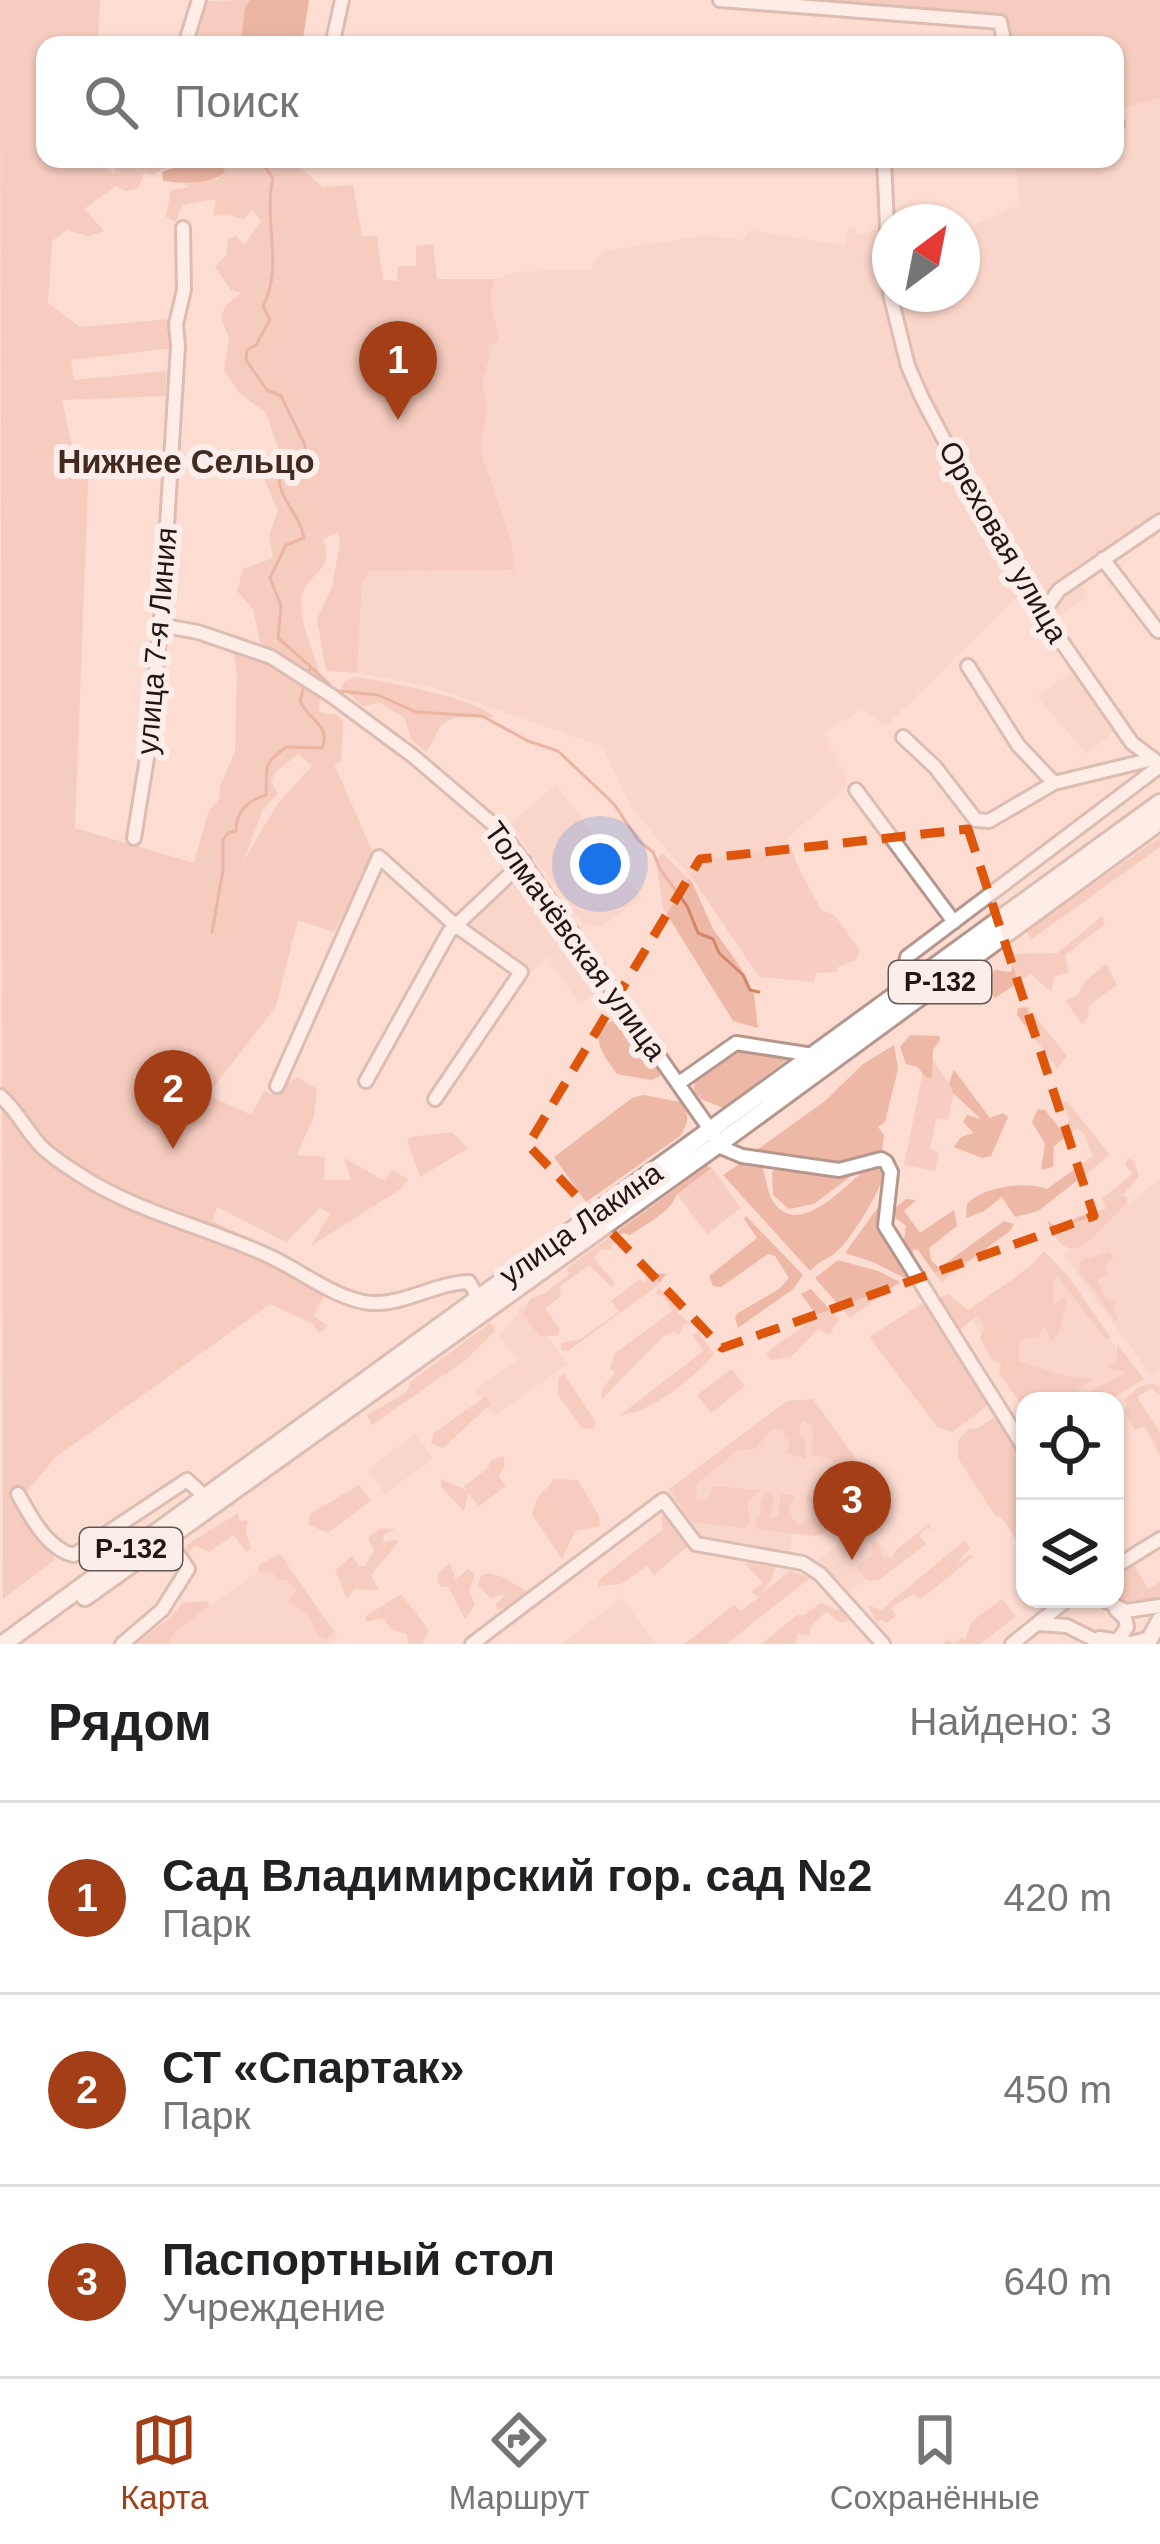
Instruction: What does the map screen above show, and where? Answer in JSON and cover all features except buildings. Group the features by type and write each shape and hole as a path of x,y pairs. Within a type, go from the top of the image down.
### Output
{"highway":[{"name":"улица Лакина","path":"3,1644 478,1297 716,1137 813,1055 1160,803"},
{"name":"улица Лакина","path":"21,1644 716,1137 1160,821"}],"main road":[{"path":"1145,1642 1160,1620"}],"street":[{"path":"188,36 200,0"},
{"path":"334,36 342,0"},
{"path":"720,0 1000,22 1003,36"},
{"name":"Ореховая улица","path":"884,168 886,204"},
{"name":"улица 7-я Линия","path":"134,838 148,752 159,625 176,323 184,290 183,228"},
{"name":"Ореховая улица","path":"894,312 908,366 972,497 1041,616 1132,743 1156,763"},
{"path":"1041,616 1059,590 1160,520"},
{"path":"1103,559 1158,631"},
{"name":"Толмачёвская улица","path":"159,625 243,645 271,657 332,695 477,808 524,861 716,1137"},
{"path":"968,666 1018,745 1054,783"},
{"path":"903,737 935,767 976,820 989,820 1054,783 1156,763"},
{"path":"903,989 907,957 1156,763"},
{"path":"856,790 954,922"},
{"path":"277,1086 380,856 454,925 520,972 435,1099"},
{"path":"366,1081 454,925 524,861"},
{"path":"679,1084 736,1042 813,1055"},
{"path":"0,1096 13,1106 41,1146 78,1174 124,1200 213,1232 338,1292 365,1303 388,1303 440,1285 469,1282 478,1297"},
{"path":"716,1137 742,1156 839,1170 886,1162 891,1172 886,1226 1016,1435"},
{"path":"18,1494 61,1553 74,1555 187,1480 203,1495"},
{"path":"472,1644 664,1500 696,1544 803,1562 820,1574 883,1644"},
{"path":"122,1644 162,1610 188,1569 167,1539"},
{"path":"1124,1561 1160,1539"},
{"path":"1124,1606 1142,1612 1160,1606"},
{"path":"1012,1644 1058,1608"},
{"path":"1068,1608 1067,1614 1095,1641"},
{"path":"1114,1608 1145,1642"},
{"path":"1116,1643 1126,1628 1125,1618"},
{"path":"1039,1624 1067,1626 1095,1641 1145,1642"}],"highlighted area":[{"path":"968,829 1094,1216 722,1348 528,1145 700,859"}],"shaded area":[{"path":"0,0 100,0 98,36 36,36 36,168 106,168 114,174 115,168 164,168 153,175 144,173 138,189 125,191 116,186 84,209 104,231 88,236 67,230 52,241 48,303 80,327 171,319 173,348 71,360 74,380 166,371 166,396 62,400 74,455 89,456 75,828 194,863 208,813 219,799 235,752 234,655 241,649 300,680 320,698 319,712 337,715 343,722 341,762 334,764 374,855 334,932 298,920 276,1006 208,1095 251,1115 264,1091 271,1094 297,1077 317,1089 314,1116 297,1155 325,1157 324,1180 351,1180 344,1158 385,1181 392,1170 408,1179 402,1188 311,1246 330,1214 320,1208 286,1242 217,1207 213,1221 330,1284 314,1316 328,1326 319,1333 313,1324 270,1304 56,1457 26,1492 10,1497 55,1559 3,1599","holes":["298,754 312,766 278,803 243,862 263,809 278,794 271,781"]},
{"path":"250,0 241,36 196,36 208,1"},
{"path":"250,0 309,0 303,36 241,36"},
{"path":"754,0 1160,0 1160,98 1124,107 1124,36 1009,36 1008,19"},
{"path":"1160,98 1160,526 1079,582 1088,596 1055,619 927,398 898,312 980,312 980,222 1020,205 1016,168 1124,168 1124,107"},
{"path":"224,168 301,168 323,187 353,185 362,236 377,236 383,280 397,281 398,266 416,266 416,246 433,244 437,279 496,279 490,296 499,341 488,346 490,357 482,382 487,408 480,450 512,543 514,570 370,571 362,583 357,673 326,671 317,619 332,587 338,532 323,539 325,560 306,586 301,605 322,680 261,646 253,609 237,591 243,569 273,558 269,536 278,511 261,471 282,460 266,413 239,393 224,370 229,338 221,317 226,305 241,293 231,290 215,267 227,254 228,240 236,235 244,245 261,221 252,210 243,220 228,214 213,216 216,199 182,205 176,222 166,217 171,190 217,179"},
{"path":"224,168 225,172 204,182 187,183 163,181 162,172"},
{"path":"848,228 855,228 856,235 872,231 872,312 893,312 903,367 928,432 1019,595 886,726 862,709 824,733 849,784 788,838 821,909 835,916 860,950 856,960 836,972 816,973 814,982 759,977 695,882 633,810 602,746 431,687 357,673 362,583 370,571 513,570 512,543 480,450 487,408 482,382 490,357 488,345 498,341 490,296 496,279 516,272 591,270 602,251 705,236 743,240 749,230 846,246"},
{"path":"1072,672 1114,732 1086,754 1037,696"},
{"path":"357,677 450,697 494,717 447,721 426,752 411,739 405,718 380,703 362,706 341,687"},
{"path":"556,785 642,898 600,927 582,923 510,824"},
{"path":"1160,837 1160,847 1032,939 1026,931"},
{"path":"662,853 692,882 713,929 741,968 754,994 758,1028 733,1021 663,908 656,860"},
{"path":"514,875 599,991 580,1004 547,957 531,973 461,924"},
{"path":"1102,916 1105,924 1065,955 1069,972 1055,976 1051,992 1031,974 995,998 983,985 995,970 1011,972 1015,954 1058,953"},
{"path":"1106,964 1117,985 1089,1005 1082,1024 1066,1001 1078,995 1085,981"},
{"path":"1028,1007 1067,1056 1057,1068 1017,1015 1018,1008"},
{"path":"624,1018 661,1072 659,1077 617,1074 605,1057 599,1033"},
{"path":"910,1035 939,1036 932,1077 906,1064 900,1047"},
{"path":"894,1045 898,1069 885,1122 878,1127 884,1135 882,1150 827,1164 754,1152 825,1101 863,1064"},
{"path":"734,1049 789,1058 723,1108 701,1099 694,1091 695,1079"},
{"path":"927,1052 954,1090 948,1120 936,1119 930,1149 939,1152 935,1171 904,1165"},
{"path":"954,1070 990,1118 1003,1113 1008,1117 991,1156 982,1158 954,1147 961,1137 974,1133 963,1122 967,1115 981,1119 953,1093 949,1083"},
{"path":"643,1095 681,1102 687,1115 683,1131 586,1202 554,1157 632,1098"},
{"path":"1066,1100 1110,1155 1038,1211 1015,1217 1002,1197 966,1218 967,1204 983,1193 1017,1185 1047,1189 1093,1156 1077,1128 1054,1146 1053,1167 1041,1170 1045,1144 1032,1122 1038,1109 1045,1110 1060,1129 1070,1120 1063,1104"},
{"path":"452,1132 468,1148 420,1177 407,1140"},
{"path":"1128,1158 1139,1176 1123,1195 1128,1198 1126,1205 1083,1245 1065,1247 1047,1220 1059,1229 1078,1217 1106,1209 1102,1199 1132,1174 1125,1164"},
{"path":"744,1161 762,1167 775,1204 797,1215 822,1205 865,1170 874,1167 884,1173 847,1240 810,1271 723,1175"},
{"path":"707,1166 712,1168 677,1194 657,1217 630,1235 623,1233 614,1239 611,1249 600,1250 594,1258 614,1282 613,1288 589,1265 559,1287 561,1296 545,1308 560,1330 557,1336 539,1336 523,1313 530,1299 545,1293 569,1274 567,1268"},
{"path":"777,1167 851,1176 814,1204 789,1209 773,1195 772,1172"},
{"path":"712,1168 741,1208 707,1234 677,1194"},
{"path":"1160,1179 1160,1371 1152,1376 1063,1255"},
{"path":"906,1199 916,1200 904,1211 920,1233 954,1210 957,1226 929,1248 939,1268 1004,1221 1014,1224 941,1282 918,1250 910,1256 903,1247 906,1226 893,1216"},
{"path":"878,1207 881,1228 909,1276 905,1278 845,1253"},
{"path":"746,1216 803,1275 793,1289 738,1328 738,1313 789,1278 775,1256 768,1254 721,1287 713,1286 709,1276 757,1238"},
{"path":"1044,1251 1069,1277 1111,1338 1104,1338 1058,1277 1053,1305 1066,1297 1067,1302 1059,1333 1052,1342 1045,1325 1038,1337 1025,1339 1019,1344 1019,1361 1093,1379 1078,1392 1016,1392 1016,1397 999,1374 1001,1364 991,1359 980,1338 981,1320 975,1317 960,1330 938,1299 948,1294 968,1310"},
{"path":"1108,1252 1114,1258 1105,1266 1108,1275 1097,1279 1106,1299 1115,1301 1115,1321 1078,1269 1081,1260"},
{"path":"838,1260 900,1282 850,1318 815,1278"},
{"path":"1059,1264 1137,1379 1116,1392 1020,1392 973,1321"},
{"path":"649,1272 666,1274 658,1285 568,1351 561,1350 561,1343 581,1339 619,1312 611,1301 640,1279 644,1283"},
{"path":"659,1289 679,1303 678,1313 691,1324 684,1324 679,1335 674,1331 663,1337 601,1400 602,1389 615,1373 610,1369 614,1354 672,1311 665,1298 655,1293"},
{"path":"811,1289 839,1320 829,1335 818,1329 791,1357 772,1360 766,1355 769,1351 817,1316 801,1294"},
{"path":"926,1301 991,1403 952,1432 937,1427 869,1337"},
{"path":"524,1305 568,1364 494,1416 475,1390 518,1360 500,1336"},
{"path":"490,1323 496,1330 467,1359 372,1425 367,1415 407,1392 410,1382"},
{"path":"698,1332 714,1354 658,1401 619,1416 703,1351 693,1335"},
{"path":"1117,1344 1144,1379 1123,1392 1088,1392 1125,1374 1108,1365 1117,1362"},
{"path":"732,1369 745,1386 711,1413 697,1395"},
{"path":"564,1374 596,1422 594,1429 582,1428 558,1395 558,1378"},
{"path":"1153,1383 1160,1387 1159,1395 1152,1388 1137,1397 1160,1433 1160,1456 1145,1426 1135,1430 1124,1411 1124,1400 1139,1387"},
{"path":"486,1396 491,1404 443,1448 431,1443 434,1433"},
{"path":"813,1399 877,1488 847,1509 844,1523 817,1536 756,1529 767,1492 775,1499 769,1520 778,1516 781,1494 794,1496 789,1511 798,1527 810,1517 808,1495 832,1499 837,1466 829,1458 812,1455 813,1426 802,1420 799,1433 806,1441 806,1460 787,1453 790,1440 784,1438 784,1429 773,1429 756,1449 738,1450 697,1484 696,1501 708,1500 713,1486 760,1490 747,1502 750,1523 744,1528 692,1522 669,1489 787,1401"},
{"path":"793,1408 809,1411 863,1492 808,1536 792,1534 789,1555 704,1541 671,1497"},
{"path":"996,1416 1016,1442 1016,1539 1001,1517 996,1517 958,1458 958,1440 970,1428 977,1429"},
{"path":"415,1434 433,1459 385,1494 368,1469"},
{"path":"503,1456 505,1465 499,1476 506,1486 479,1506 468,1493 464,1511 441,1487 441,1479 466,1490 464,1486 491,1461"},
{"path":"555,1479 578,1480 600,1526 575,1531 562,1559 532,1515 537,1498"},
{"path":"359,1485 371,1500 328,1533 309,1525 310,1514"},
{"path":"238,1513 240,1521 248,1520 251,1549 246,1552 234,1535 209,1552 196,1546 185,1553 188,1544"},
{"path":"664,1515 688,1546 654,1575 647,1566 621,1584 598,1586 600,1579 663,1529"},
{"path":"864,1523 893,1560 846,1594 839,1592 814,1563"},
{"path":"929,1524 933,1531 927,1527 919,1535 926,1544 879,1580 868,1581 857,1567 872,1555 871,1540 877,1542 883,1557 892,1558"},
{"path":"381,1528 395,1529 384,1535 383,1542 398,1542 371,1575 379,1590 354,1589 347,1599 335,1570 352,1556 359,1566 365,1566 374,1551 368,1538"},
{"path":"965,1540 970,1548 956,1565 974,1556 921,1599 913,1594 891,1608 896,1616 877,1623 868,1605 881,1610"},
{"path":"280,1554 334,1632 326,1640 318,1636 310,1617 288,1602 296,1591 287,1580 270,1571 258,1572 259,1565"},
{"path":"280,1556 338,1636 332,1644 157,1644"},
{"path":"450,1563 456,1580 468,1569 475,1574 469,1591 475,1605 465,1619 449,1587 437,1582"},
{"path":"744,1563 775,1567 760,1595 790,1571 810,1578 726,1644 684,1644 734,1605 741,1611 759,1597 751,1592 761,1580"},
{"path":"1133,1563 1148,1589 1160,1582 1160,1596 1143,1605 1124,1604 1124,1568"},
{"path":"488,1573 528,1592 514,1605 498,1610 496,1605 505,1594 490,1598 478,1585"},
{"path":"401,1594 429,1630 422,1644 408,1643 407,1634 393,1630 383,1618 366,1622 366,1616"},
{"path":"622,1598 656,1644 561,1644"},
{"path":"1002,1599 1016,1616 980,1644 954,1644 962,1637 965,1640 972,1621"},
{"path":"207,1601 210,1606 176,1631 168,1644 136,1644 182,1603"},
{"path":"821,1603 841,1611 849,1621 840,1622 826,1612 811,1626 809,1635 798,1634 795,1644 761,1644 797,1615"}],"waterway":[{"path":"266,168 273,178 272,275 263,306 270,320 256,345 247,350 246,360 267,390 281,396 305,445 307,472 279,478 304,538 286,545 270,578 281,606 278,638 311,667 309,672"},
{"path":"313,669 329,684"},
{"path":"212,932 223,840 236,831 244,808 266,795 272,759 286,747 322,748 324,733 300,701 305,683"},
{"path":"339,691 378,695 416,712 482,716 558,751 614,804 638,840 653,852 698,933 713,939 750,990 759,992"}],"place":[{"name":"Сад Владимирский гор. сад №2","path":"398,420"},
{"name":"СТ «Спартак»","path":"173,1149"},
{"name":"Паспортный стол","path":"852,1560"}],"district":[{"name":"Нижнее Сельцо","path":"186,461"}]}
